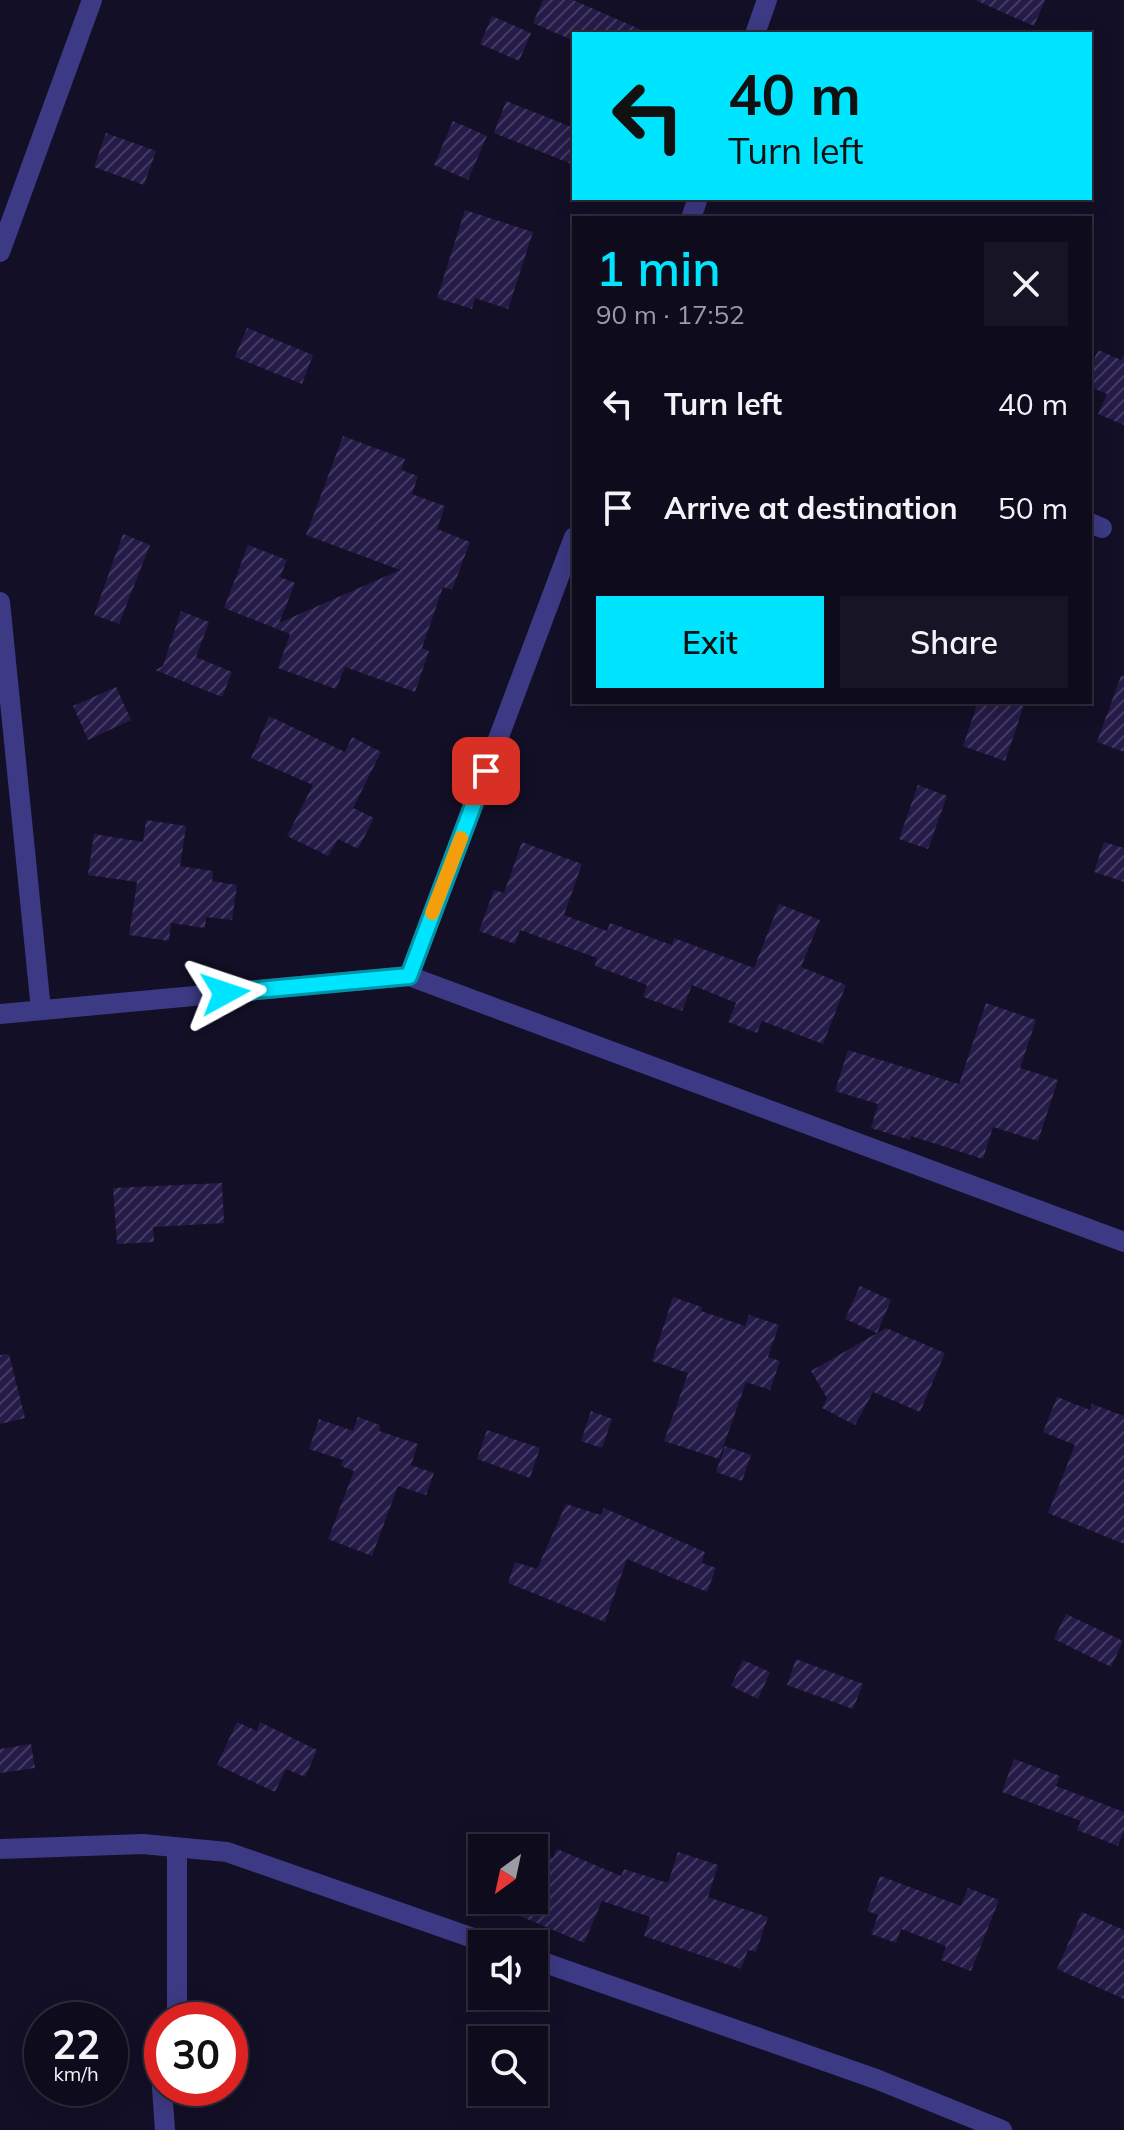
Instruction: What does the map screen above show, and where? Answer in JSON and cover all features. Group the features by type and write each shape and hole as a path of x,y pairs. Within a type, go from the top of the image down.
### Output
{"street":[{"path":"0,252 92,0"},
{"path":"756,32 767,0"},
{"path":"409,976 572,542"},
{"path":"0,602 41,1010"},
{"path":"0,1014 409,976 1124,1242"},
{"path":"0,1849 143,1844 227,1852 468,1936"},
{"path":"177,1848 177,2002"},
{"path":"548,1964 876,2079 1002,2130"},
{"path":"163,2106 165,2130"}],"building":[{"path":"543,0 573,0 646,32 572,32 572,40 533,23"},
{"path":"975,0 1045,0 1034,26"},
{"path":"492,16 531,33 519,61 480,44"},
{"path":"506,101 572,127 572,164 494,133"},
{"path":"453,121 487,136 468,180 434,165"},
{"path":"106,133 156,151 144,185 94,167"},
{"path":"465,210 533,232 508,309 475,298 472,309 437,298"},
{"path":"247,328 313,355 302,384 235,357"},
{"path":"1098,350 1121,360 1124,354 1124,425 1098,414 1107,394 1092,388 1092,364"},
{"path":"343,436 405,459 401,470 418,476 412,494 445,506 437,529 470,542 452,590 443,587 422,648 429,651 415,692 345,667 336,689 278,668 290,634 224,608 248,545 287,560 280,577 295,583 279,623 400,570 306,535"},
{"path":"123,534 150,545 119,624 94,615"},
{"path":"181,611 209,622 196,657 232,672 222,697 155,670 163,666"},
{"path":"1121,676 1124,676 1124,752 1097,742"},
{"path":"116,687 131,720 88,740 73,706"},
{"path":"977,704 1024,704 1005,761 963,746"},
{"path":"269,716 345,752 352,737 381,752 353,808 374,818 358,849 338,839 328,856 287,836 313,785 251,758"},
{"path":"918,785 947,796 928,849 899,839"},
{"path":"146,820 186,826 180,866 213,871 212,881 237,885 232,920 206,917 205,928 171,923 169,941 129,935 137,882 88,875 94,834 143,842"},
{"path":"522,842 582,864 564,915 607,931 610,923 672,945 674,938 754,968 779,904 820,920 801,967 846,985 823,1044 762,1021 757,1033 728,1022 736,1003 692,985 682,1011 643,997 647,985 595,966 597,958 520,930 515,944 479,931 494,890 504,893"},
{"path":"1104,842 1124,848 1124,882 1094,872"},
{"path":"986,1003 1036,1020 1020,1068 1058,1080 1038,1141 993,1127 983,1159 911,1136 910,1140 871,1128 878,1104 835,1091 848,1050 959,1084"},
{"path":"222,1183 224,1223 153,1227 154,1242 117,1244 113,1188"},
{"path":"860,1286 891,1300 877,1333 845,1319"},
{"path":"673,1297 702,1307 701,1311 745,1326 749,1315 779,1325 768,1357 780,1361 770,1390 746,1382 719,1459 664,1441 688,1373 652,1361"},
{"path":"886,1328 945,1353 920,1412 873,1392 855,1425 822,1408 827,1398 811,1371"},
{"path":"9,1354 25,1418 0,1424 0,1355"},
{"path":"1057,1397 1090,1410 1092,1404 1124,1416 1124,1544 1048,1513 1075,1445 1043,1432"},
{"path":"591,1411 612,1419 602,1448 581,1441"},
{"path":"358,1417 380,1425 379,1431 418,1444 411,1465 434,1473 426,1495 398,1486 372,1556 328,1539 354,1471 341,1466 343,1460 309,1449 319,1419 353,1431"},
{"path":"487,1430 540,1448 530,1478 477,1459"},
{"path":"725,1446 751,1455 742,1481 716,1472"},
{"path":"566,1504 601,1515 604,1508 705,1552 702,1563 716,1568 707,1592 627,1559 605,1622 508,1583 515,1562 537,1569"},
{"path":"1066,1614 1123,1641 1111,1667 1054,1639"},
{"path":"796,1659 863,1684 853,1709 787,1685"},
{"path":"743,1660 770,1672 758,1699 731,1686"},
{"path":"237,1722 257,1731 260,1722 317,1750 305,1777 286,1769 275,1792 217,1765"},
{"path":"31,1744 35,1768 0,1773 0,1749"},
{"path":"1014,1759 1060,1776 1056,1786 1124,1812 1124,1831 1118,1846 1077,1830 1081,1821 1002,1792"},
{"path":"557,1849 621,1876 624,1869 668,1883 678,1852 718,1865 708,1897 768,1917 756,1952 748,1950 741,1969 644,1936 650,1917 602,1901 584,1943 515,1914 548,1914 548,1856 553,1858"},
{"path":"880,1876 961,1906 968,1888 999,1900 971,1971 941,1960 946,1946 901,1929 896,1943 871,1934 878,1915 867,1911"},
{"path":"1082,1912 1124,1930 1124,1999 1057,1969"}],"slow traffic":[{"path":"432,913 461,838"}],"route":[{"path":"225,993 409,976 486,771"}]}
